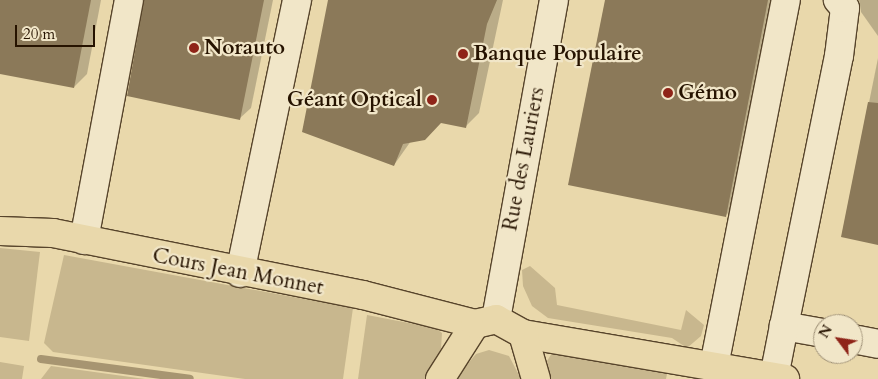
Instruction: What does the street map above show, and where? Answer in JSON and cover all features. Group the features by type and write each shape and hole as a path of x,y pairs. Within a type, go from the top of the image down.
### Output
{"main road":[{"name":"Cours Jean Monnet","path":"0,231 52,233 240,273 362,295 485,322 523,334"},
{"path":"440,379 485,322"},
{"path":"536,379 523,334 780,378"}],"street":[{"path":"84,240 129,0"},
{"path":"240,273 298,0"},
{"name":"Rue des Lauriers","path":"485,322 554,0"},
{"path":"714,366 786,0"},
{"path":"780,378 784,326 839,56 845,8 838,0"},
{"path":"784,326 813,332"},
{"path":"863,341 878,344"}],"shaded area":[{"path":"0,248 40,252 29,341 0,337"},
{"path":"64,255 353,308 343,379 245,379 53,352 44,343"},
{"path":"530,266 555,288 557,305 681,330 686,310 704,325 701,336 687,348 672,338 548,318 532,306 523,286 522,270"},
{"path":"367,315 435,328 442,333 441,349 425,379 358,379"},
{"path":"489,350 509,356 521,379 455,379 476,354"},
{"path":"552,353 667,374 666,379 551,379 547,361"},
{"path":"0,362 24,366 22,379 0,379"},
{"path":"51,366 145,379 41,379"}],"building":[{"path":"0,0 91,0 74,88 0,74"},
{"name":"Norauto","path":"144,0 264,0 240,120 127,96"},
{"path":"328,0 497,0 487,24 466,128 441,123 425,140 403,144 394,166 302,132"},
{"name":"Gémo","path":"605,0 768,0 726,217 568,185"},
{"path":"868,102 878,103 878,245 841,237"}],"waterway":[{"path":"41,359 190,379"}],"place":[{"name":"Norauto","path":"194,48"},
{"name":"Banque Populaire","path":"463,54"},
{"name":"Gémo","path":"668,93"},
{"name":"Géant Optical","path":"432,100"}]}
